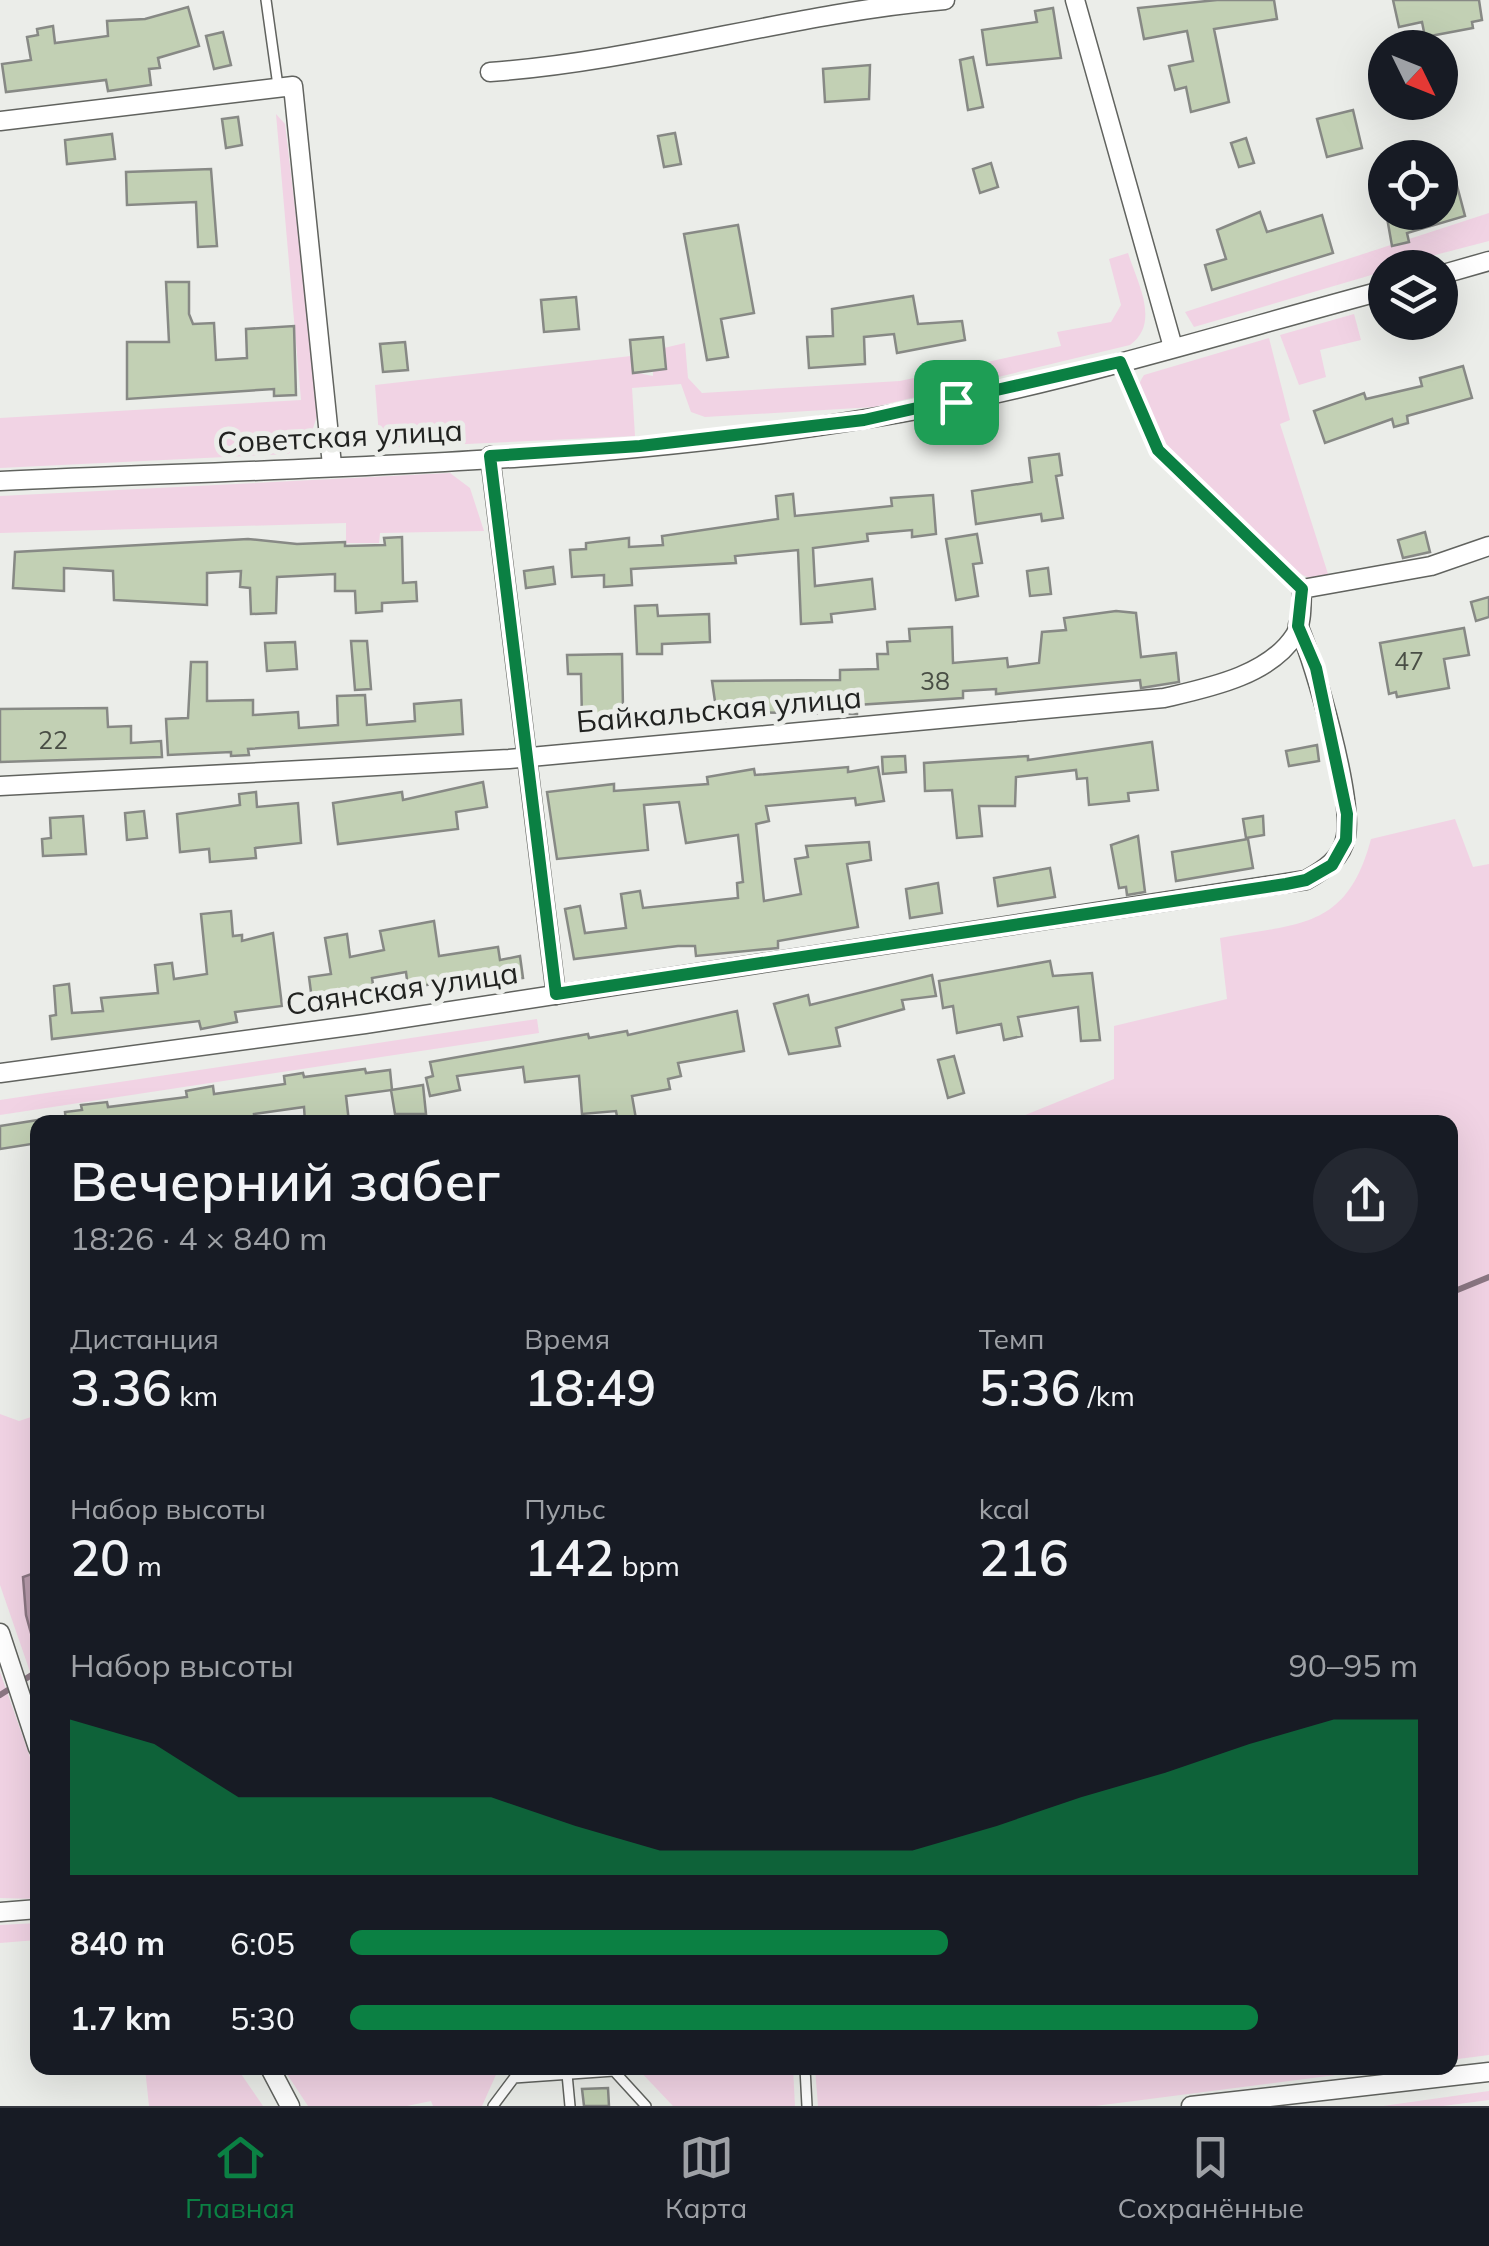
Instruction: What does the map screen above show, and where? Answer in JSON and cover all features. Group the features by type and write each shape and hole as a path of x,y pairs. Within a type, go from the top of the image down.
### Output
{"street":[{"path":"490,72 564,66 866,3 945,0"},
{"path":"1076,0 1174,347"},
{"path":"0,121 286,87 332,465"},
{"path":"1458,269 1489,260"},
{"name":"Советская улица","path":"0,481 640,446 864,420 1120,362 1368,295"},
{"path":"490,456 556,994"},
{"path":"1298,626 1302,589 1431,566 1489,546"},
{"name":"Байкальская улица","path":"0,786 526,755 1164,698 1219,686 1264,663 1294,636 1298,626"},
{"name":"Саянская улица","path":"0,1073 556,994 1306,880 1332,865 1346,840 1346,827 1316,668 1298,626"},
{"path":"1,1636 30,1727"},
{"path":"0,1912 30,1910"},
{"path":"1190,2106 1489,2072"},
{"path":"274,2075 290,2106"}],"lane":[{"path":"266,0 286,87"},
{"path":"1120,362 1158,450 1302,589"},
{"path":"493,2106 514,2078 554,2075"},
{"path":"568,2075 570,2106"},
{"path":"618,2075 646,2106"},
{"path":"805,2075 807,2106"}],"shaded area":[{"path":"276,114 285,124 319,409 311,435 288,454 0,468 0,418 301,400"},
{"path":"1489,213 1489,241 1454,250 1375,250 1437,230 1458,230 1458,223"},
{"path":"1368,252 1368,276 1194,327 1185,312"},
{"path":"1128,253 1145,314 1139,336 1130,345 874,407 705,417 691,412 681,384 632,388 635,436 380,448 375,385 631,356 633,372 653,376 653,371 666,369 664,348 685,343 688,378 702,393 900,381 1061,346 1057,332 1111,322 1121,305 1109,259"},
{"path":"1354,314 1361,340 1320,350 1326,377 1299,385 1280,335"},
{"path":"1269,338 1290,420 1280,424 1329,577 1312,578 1290,567 1201,492 1157,443 1143,419 1137,396 1144,375"},
{"path":"450,473 470,488 484,531 380,533 379,543 346,543 346,523 0,533 0,496"},
{"path":"1455,819 1473,867 1489,864 1489,2055 1458,2059 1458,1115 1025,1115 1114,1079 1114,1026 1227,999 1220,938 1297,924 1334,906 1349,890 1371,839"},
{"path":"537,1019 539,1033 0,1115 0,1100"},
{"path":"0,1414 19,1421 30,1417 30,1575 23,1578 30,1628 30,1672 0,1585"},
{"path":"30,1574 30,1630 26,1615 23,1577"},
{"path":"0,1672 30,1757 30,1899 0,1898"},
{"path":"30,1923 30,1941 0,1943 0,1925"},
{"path":"146,2075 242,2075 263,2106 149,2106"},
{"path":"288,2075 496,2075 482,2106 433,2106 431,2101 407,2106 308,2106"},
{"path":"644,2075 793,2075 795,2106 673,2106"},
{"path":"816,2075 1336,2075 1095,2106 818,2106"},
{"path":"1489,2091 1489,2100 1443,2106 1383,2106"}],"building":[{"path":"1217,0 1274,0 1277,19 1214,29 1229,102 1191,112 1186,87 1175,90 1169,66 1193,61 1187,31 1144,39 1138,8"},
{"path":"1393,0 1479,0 1482,20 1472,22 1473,28 1424,30 1422,22 1399,27"},
{"path":"188,7 199,46 158,58 160,68 149,69 151,85 108,91 106,80 6,92 2,64 31,60 27,37 38,35 37,29 53,26 55,43 108,36 107,21 145,19"},
{"path":"1053,8 1061,58 987,65 982,30 1037,22 1035,11"},
{"path":"223,32 231,65 214,69 206,36"},
{"path":"973,57 983,107 968,110 960,60"},
{"path":"870,65 869,99 825,102 823,69"},
{"path":"1353,110 1362,148 1327,157 1317,119"},
{"path":"238,117 242,145 226,148 222,119"},
{"path":"675,133 681,164 664,167 658,136"},
{"path":"112,134 115,159 67,164 65,140"},
{"path":"1246,138 1254,163 1239,167 1231,143"},
{"path":"991,163 998,187 980,193 973,169"},
{"path":"211,169 217,246 198,247 196,202 127,205 126,172"},
{"path":"1458,190 1465,216 1458,218"},
{"path":"1260,212 1267,232 1322,215 1333,253 1212,290 1205,265 1226,259 1217,230"},
{"path":"738,225 754,313 721,319 728,357 707,360 684,234"},
{"path":"1389,230 1417,230 1407,233 1409,242 1392,246"},
{"path":"166,282 189,282 189,314 193,324 214,323 216,360 247,358 246,329 294,326 296,395 274,396 274,389 127,399 127,342 169,342"},
{"path":"913,296 918,324 962,321 965,340 897,353 894,334 864,337 865,364 809,368 807,337 833,336 832,309"},
{"path":"576,297 579,329 544,332 541,300"},
{"path":"663,337 666,369 633,373 630,340"},
{"path":"405,342 408,370 383,372 380,344"},
{"path":"1463,366 1472,398 1407,416 1408,423 1394,427 1392,419 1325,443 1314,411 1364,393 1366,399 1422,386 1420,378"},
{"path":"1059,454 1062,475 1056,476 1063,518 1042,521 1041,514 976,524 972,491 1032,482 1029,458"},
{"path":"793,494 795,516 892,506 891,498 933,495 936,534 912,537 912,530 867,534 868,541 813,548 815,586 872,579 875,609 831,614 832,622 801,624 798,550 735,556 736,563 631,569 632,585 604,587 604,575 572,577 570,550 586,549 586,543 629,538 629,547 663,545 662,536 778,519 776,496"},
{"path":"1425,532 1430,552 1403,558 1398,540"},
{"path":"977,534 982,563 973,564 978,596 956,600 946,539"},
{"path":"402,537 403,583 416,582 417,601 382,603 382,611 356,613 355,591 335,591 335,574 277,577 276,613 251,614 250,588 240,587 241,571 207,573 207,605 114,600 113,571 64,568 64,591 13,588 15,552 248,539 385,545 384,538"},
{"path":"553,567 555,584 526,588 524,571"},
{"path":"1048,568 1051,594 1030,596 1027,571"},
{"path":"1489,597 1489,617 1476,621 1471,602"},
{"path":"657,605 658,616 709,614 710,642 662,644 662,654 637,654 635,606"},
{"path":"1116,611 1136,613 1141,657 1176,653 1179,682 1141,688 1140,680 996,694 996,689 963,691 963,698 857,705 857,714 733,712 734,720 718,722 712,681 840,680 840,670 878,669 877,654 888,654 887,642 910,641 909,629 952,627 953,663 1007,658 1008,667 1039,663 1042,632 1066,630 1064,618"},
{"path":"1464,628 1469,655 1444,659 1449,688 1397,697 1396,692 1389,694 1380,643"},
{"path":"351,641 367,641 371,689 355,690"},
{"path":"295,642 297,669 267,671 265,643"},
{"path":"622,654 623,708 615,708 615,717 582,718 581,674 568,674 567,655"},
{"path":"191,662 207,662 207,701 253,700 253,715 298,712 299,728 338,725 337,696 365,695 367,725 415,721 414,704 461,700 463,734 248,749 249,755 168,755 166,719 188,718"},
{"path":"107,708 108,727 131,726 131,743 161,741 162,757 0,762 0,709"},
{"path":"1152,742 1158,790 1128,793 1129,801 1089,805 1087,778 1077,779 1076,770 1016,777 1015,806 979,806 982,836 957,838 952,790 925,791 924,763 1028,756 1028,760"},
{"path":"1317,745 1319,761 1289,766 1286,751"},
{"path":"905,756 906,772 883,774 882,757"},
{"path":"848,767 848,772 878,767 884,801 856,805 855,798 766,806 769,821 756,824 764,901 801,894 795,859 808,857 806,846 869,842 871,860 847,864 858,927 778,941 778,948 696,956 695,946 678,946 574,959 565,909 580,906 585,933 626,928 621,894 640,891 643,908 738,898 737,883 743,882 738,835 686,843 679,802 644,805 648,850 557,859 547,792 614,784 614,791 708,784 707,777 754,769 755,775"},
{"path":"483,782 487,807 456,812 458,829 338,844 333,803 402,792 403,800"},
{"path":"256,792 257,807 298,803 301,843 255,848 256,858 210,862 209,849 180,852 177,814 240,805 239,794"},
{"path":"144,811 147,838 127,840 125,813"},
{"path":"83,816 86,854 43,856 42,839 51,838 50,818"},
{"path":"1263,816 1264,835 1246,838 1243,819"},
{"path":"1138,836 1145,892 1127,895 1126,887 1119,888 1111,845"},
{"path":"1248,839 1253,868 1176,881 1172,852"},
{"path":"1050,868 1055,897 998,906 994,878"},
{"path":"938,883 942,913 910,918 906,889"},
{"path":"231,911 233,936 242,935 242,941 273,933 282,1006 235,1012 237,1022 201,1029 199,1021 52,1039 50,1016 56,1015 54,986 69,984 72,1013 103,1011 101,998 158,993 155,965 172,963 174,979 207,974 201,914"},
{"path":"434,921 439,956 498,947 500,960 520,956 523,978 478,985 476,977 408,988 406,972 372,978 374,991 312,1000 309,977 331,974 325,938 347,934 350,957 384,950 380,931"},
{"path":"1050,961 1053,976 1092,973 1100,1040 1081,1041 1078,1007 1018,1017 1022,1036 1004,1040 1001,1024 957,1033 953,1006 943,1008 939,981"},
{"path":"932,975 936,996 902,1000 904,1009 836,1028 840,1046 789,1054 774,1004 808,995 810,1005"},
{"path":"737,1011 744,1051 678,1063 681,1076 668,1079 670,1089 632,1096 635,1115 617,1115 616,1111 582,1114 579,1076 525,1082 523,1067 457,1076 460,1090 430,1096 426,1078 433,1076 430,1062 588,1034 589,1038 627,1031 628,1035"},
{"path":"954,1056 964,1093 948,1098 938,1060"},
{"path":"365,1069 366,1073 390,1070 392,1090 346,1096 348,1115 305,1115 304,1107 254,1115 65,1115 82,1110 81,1105 107,1102 108,1107 187,1097 186,1091 213,1086 214,1094 285,1084 284,1076 303,1073 304,1077"},
{"path":"423,1085 426,1114 395,1114 391,1090"},
{"path":"30,1121 30,1144 0,1149 0,1126"},
{"path":"608,2088 609,2106 584,2106 582,2089"}],"waterway":[{"path":"1458,1290 1489,1277"},
{"path":"0,1695 30,1676"}],"route":[{"path":"1120,362 1158,450 1302,589 1298,626 1316,668 1347,814 1346,840 1332,865 1306,880 1286,884 556,994 490,456 640,446 864,420 956,402 1120,362"}]}
